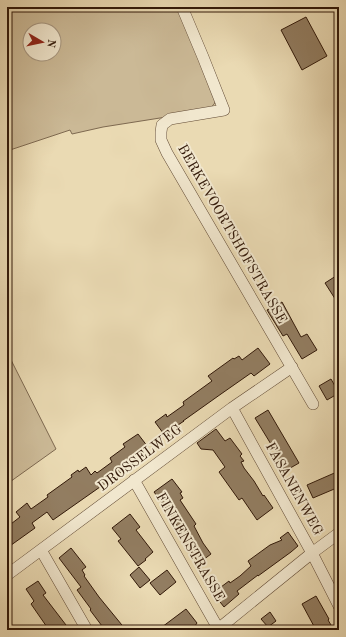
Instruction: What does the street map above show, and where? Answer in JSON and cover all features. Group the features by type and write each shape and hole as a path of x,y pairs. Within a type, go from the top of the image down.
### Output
{"street":[{"name":"BERKEVOORTSHOFSTRASSE","path":"182,7 224,110 170,119 162,125 161,140 167,153 313,404"},
{"name":"DROSSELWEG","path":"7,575 232,408 292,367"},
{"name":"FASANENWEG","path":"232,408 312,553 339,606"},
{"name":"FINKENSTRASSE","path":"134,480 218,630"},
{"path":"218,630 312,553 339,533"},
{"path":"41,550 87,630"}],"shaded area":[{"path":"7,7 178,7 216,100 215,103 211,107 198,112 103,127 72,134 70,130 7,151"},
{"path":"7,352 56,449 7,484"}],"building":[{"path":"306,17 327,56 302,70 281,30"},
{"path":"339,274 339,305 325,283"},
{"path":"282,302 301,337 307,334 317,350 302,359 287,334 283,336 267,310"},
{"path":"258,348 270,364 254,376 251,373 221,394 172,429 174,431 166,437 155,422 166,414 167,417 184,405 183,402 212,381 208,376 233,358 234,359 239,356 242,360"},
{"path":"331,379 339,393 327,400 319,386"},
{"path":"268,410 299,463 285,471 275,455 277,454 255,418"},
{"path":"216,429 225,441 230,438 242,454 240,456 244,461 241,462 244,468 273,508 257,520 242,498 239,500 219,472 225,467 213,450 201,449 197,443"},
{"path":"138,434 148,447 124,464 127,468 53,520 47,512 32,523 35,528 7,548 7,527 20,517 16,512 27,503 31,509 48,497 47,495 72,477 71,475 78,470 79,472 86,467 91,475 95,471 97,473 112,462 110,458 125,447 123,444"},
{"path":"339,471 339,487 313,498 307,485"},
{"path":"172,479 182,492 180,493 183,498 180,500 196,524 194,526 211,554 199,563 189,549 190,548 171,515 154,492"},
{"path":"130,514 140,527 136,530 153,552 138,566 118,541 121,539 112,528"},
{"path":"288,532 298,546 237,591 239,594 224,607 213,593 229,581 230,583 240,576 251,566 248,561 270,545 282,540 280,538"},
{"path":"71,548 86,567 82,570 85,575 84,576 126,630 105,630 90,610 91,609 77,590 81,587 59,558"},
{"path":"139,567 150,580 140,588 130,575"},
{"path":"167,570 176,582 160,595 150,583"},
{"path":"38,581 46,593 43,595 66,625 58,630 49,630 31,604 34,601 26,589"},
{"path":"316,596 334,630 316,630 302,604"},
{"path":"186,609 197,623 192,630 158,630"},
{"path":"270,612 276,621 268,627 261,619"}]}
